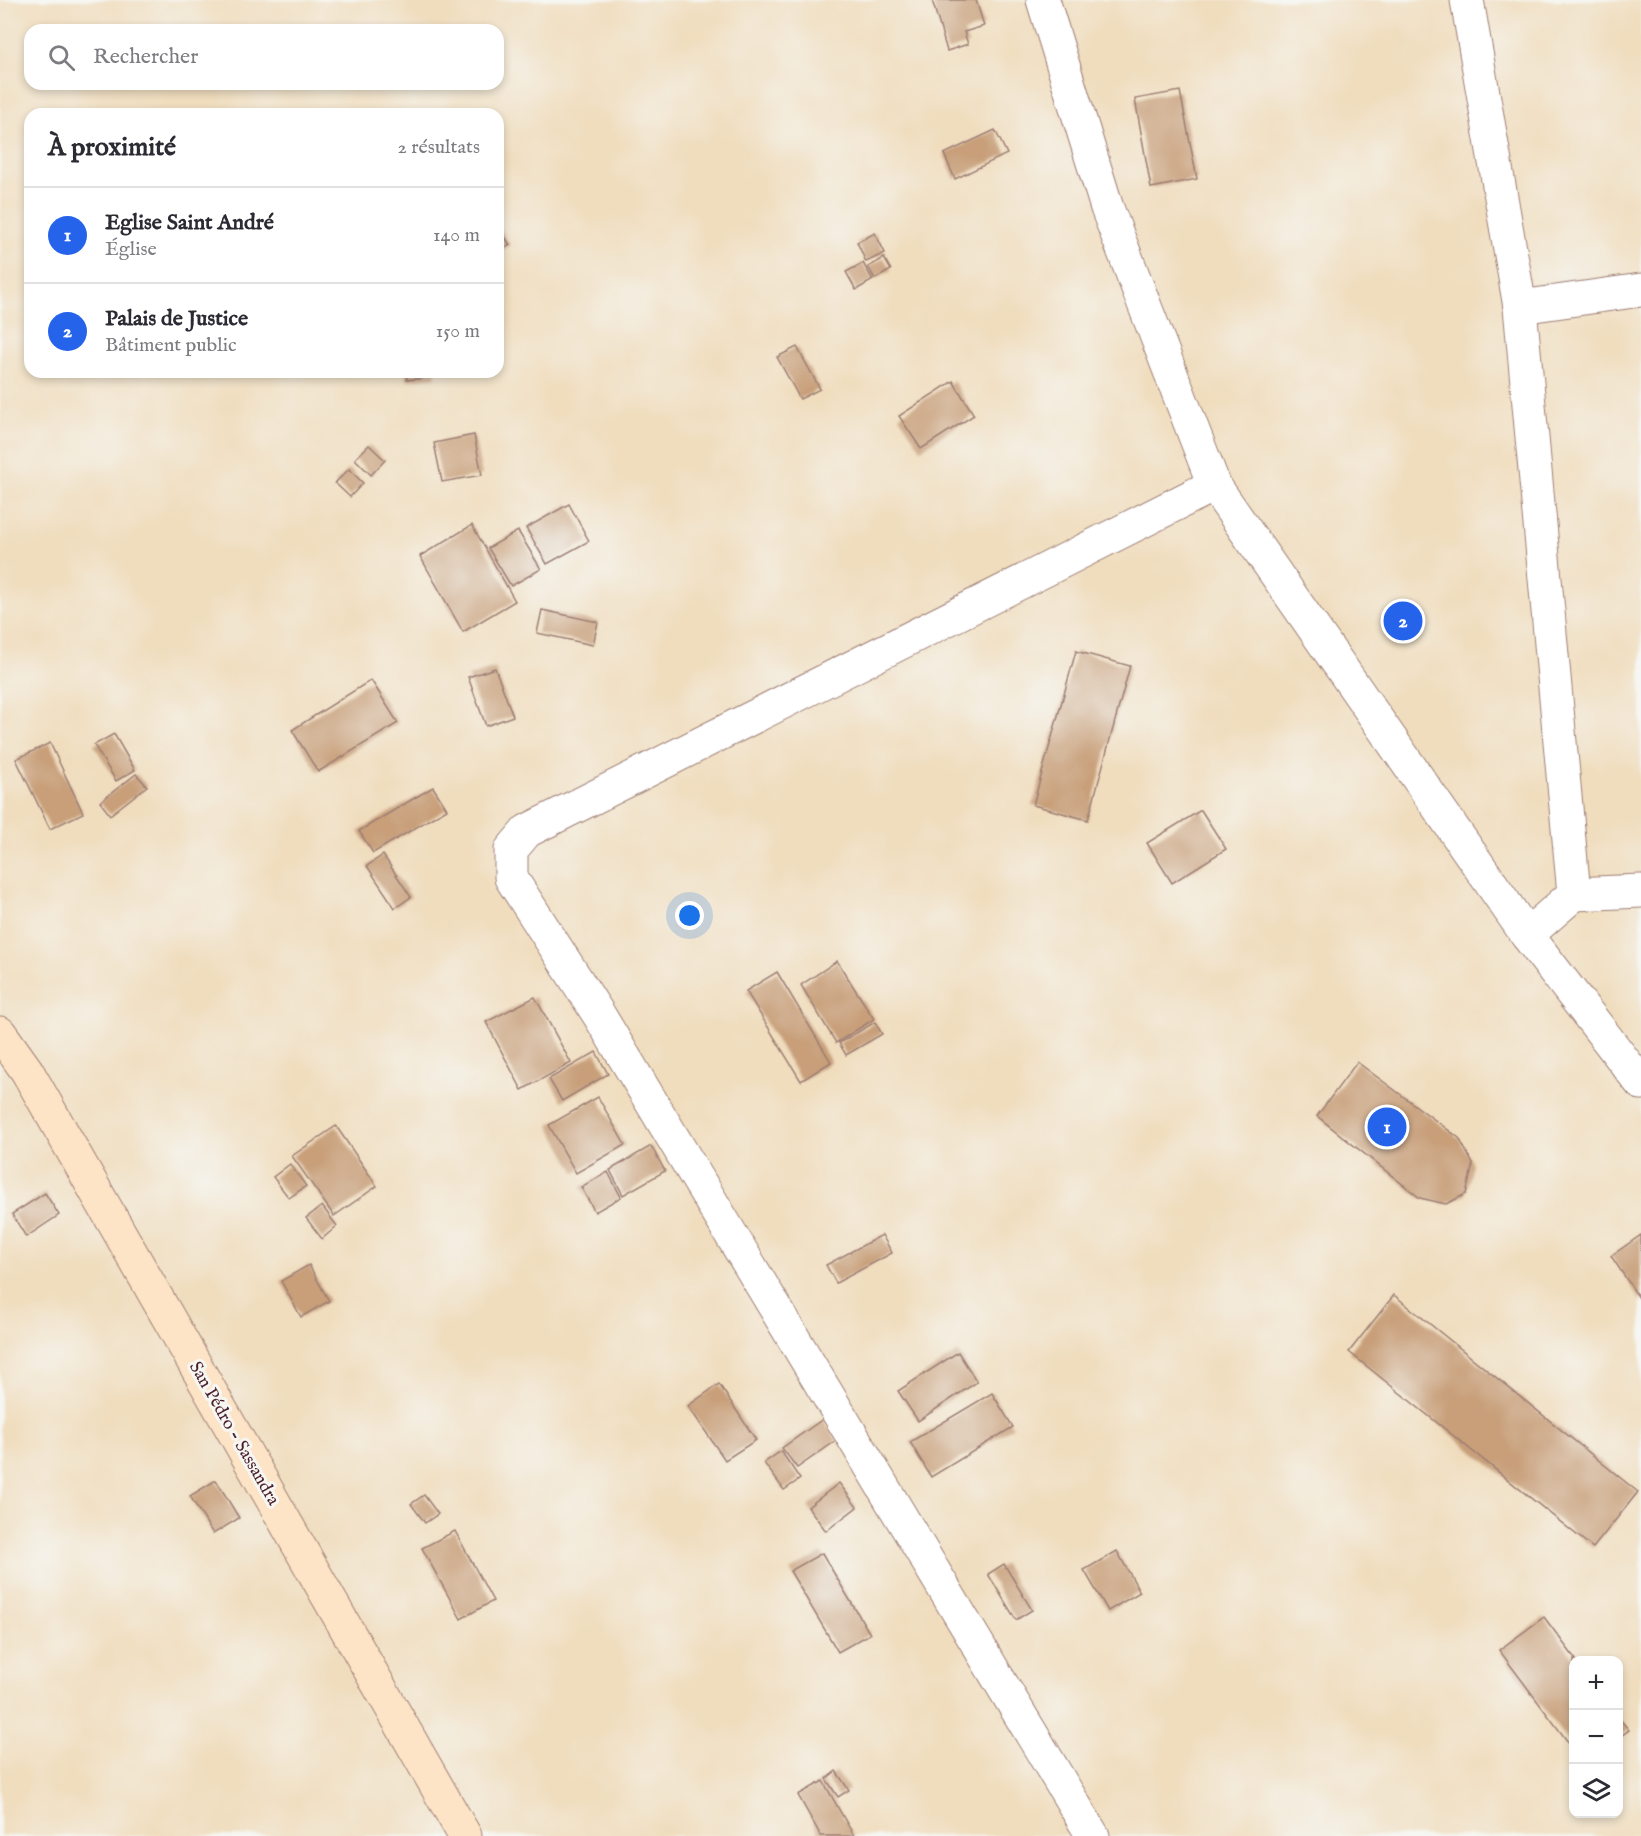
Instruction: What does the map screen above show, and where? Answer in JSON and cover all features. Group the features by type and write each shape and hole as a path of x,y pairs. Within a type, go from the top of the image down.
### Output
{"main road":[{"name":"San Pédro - Sassandra","path":"0,1033 33,1081 465,1836"}],"street":[{"path":"1043,0 1107,208 1214,485 1527,935 1641,1083"},
{"path":"1467,0 1520,307 1574,894"},
{"path":"1520,307 1641,290"},
{"path":"1093,1836 599,1015 511,878 511,850 527,831 1214,485"},
{"path":"1527,935 1574,894 1641,891"}],"building":[{"path":"932,0 976,0 984,26 964,32 968,44 947,51"},
{"path":"1180,91 1197,179 1151,188 1135,99"},
{"path":"995,130 1007,154 955,179 944,154"},
{"path":"875,233 885,253 866,262 857,242"},
{"path":"504,235 510,245 504,248"},
{"path":"884,258 891,270 875,279 868,267"},
{"path":"863,263 873,280 856,290 846,272"},
{"path":"797,347 820,389 800,399 777,357"},
{"path":"953,381 974,415 921,449 899,416"},
{"path":"474,435 482,475 442,482 434,443"},
{"path":"369,445 385,460 371,475 355,459"},
{"path":"349,469 363,483 350,497 335,483"},
{"path":"569,504 589,541 547,564 526,528"},
{"path":"472,525 515,601 463,632 420,556"},
{"path":"518,531 541,569 511,586 488,548"},
{"path":"542,610 598,622 593,645 537,633"},
{"path":"1076,651 1130,666 1088,820 1033,805"},
{"path":"495,668 513,716 486,726 468,677"},
{"path":"371,680 398,723 318,772 292,730"},
{"path":"114,734 135,770 116,781 94,745"},
{"path":"50,743 83,813 50,829 16,759"},
{"path":"136,774 147,786 110,815 100,802"},
{"path":"433,787 447,809 373,853 359,831"},
{"path":"1201,810 1226,849 1172,883 1147,843"},
{"path":"383,855 411,897 395,908 367,866"},
{"path":"837,961 874,1019 836,1043 801,985"},
{"path":"777,972 831,1062 801,1081 746,991"},
{"path":"535,997 571,1063 522,1090 486,1022"},
{"path":"875,1022 882,1034 846,1055 839,1043"},
{"path":"596,1052 608,1074 562,1101 549,1079"},
{"path":"1357,1062 1459,1138 1473,1164 1466,1194 1446,1204 1420,1198 1317,1116"},
{"path":"598,1097 625,1145 576,1173 549,1125"},
{"path":"336,1126 377,1186 334,1216 292,1156"},
{"path":"651,1146 665,1171 623,1195 610,1170"},
{"path":"290,1164 306,1186 289,1198 273,1177"},
{"path":"608,1172 621,1197 595,1212 581,1187"},
{"path":"45,1193 59,1215 26,1237 12,1214"},
{"path":"322,1206 337,1226 322,1239 306,1218"},
{"path":"882,1235 892,1253 836,1283 826,1265"},
{"path":"1641,1235 1641,1301 1611,1256"},
{"path":"309,1265 329,1301 301,1317 281,1281"},
{"path":"1394,1295 1638,1492 1593,1548 1349,1352"},
{"path":"958,1352 977,1382 918,1421 898,1391"},
{"path":"719,1384 756,1440 725,1460 688,1406"},
{"path":"992,1393 1013,1427 931,1477 910,1442"},
{"path":"823,1419 837,1440 797,1468 782,1448"},
{"path":"781,1451 800,1479 784,1490 764,1463"},
{"path":"216,1480 239,1518 213,1534 190,1496"},
{"path":"839,1483 857,1507 826,1531 808,1507"},
{"path":"424,1495 438,1514 425,1523 411,1504"},
{"path":"455,1531 493,1601 461,1619 422,1548"},
{"path":"1117,1551 1140,1592 1108,1611 1084,1570"},
{"path":"822,1553 870,1634 838,1652 790,1571"},
{"path":"1004,1564 1032,1610 1016,1620 988,1574"},
{"path":"1544,1617 1573,1656 1569,1656 1569,1743 1499,1650"},
{"path":"1623,1723 1629,1730 1623,1734"},
{"path":"836,1771 849,1790 838,1797 826,1779"},
{"path":"823,1781 854,1836 821,1836 798,1795"}],"place":[{"name":"Palais de Justice","path":"1403,621"},
{"name":"Eglise Saint André","path":"1387,1127"}]}
